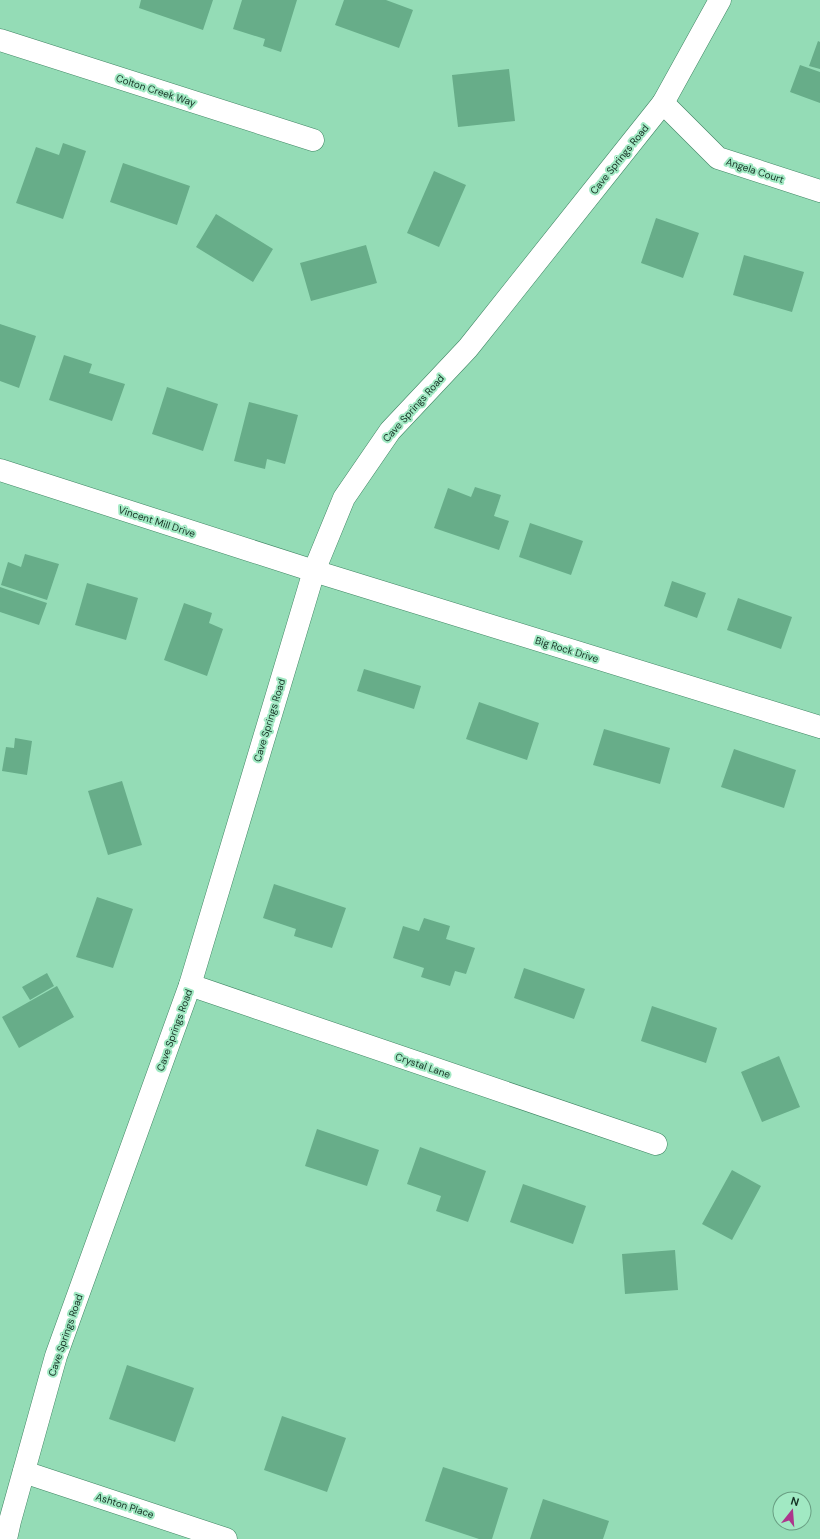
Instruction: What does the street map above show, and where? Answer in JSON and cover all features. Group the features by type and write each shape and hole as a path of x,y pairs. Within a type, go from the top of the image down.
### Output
{"street":[{"name":"Cave Springs Road","path":"6,1539 56,1356 190,985 314,571 344,498 390,431 468,348 663,103 720,0"},
{"name":"Colton Creek Way","path":"0,40 313,140"},
{"name":"Angela Court","path":"663,103 718,158 820,191"},
{"name":"Vincent Mill Drive","path":"0,470 314,571"},
{"name":"Big Rock Drive","path":"314,571 820,727"},
{"name":"Crystal Lane","path":"190,985 656,1144"},
{"name":"Ashton Place","path":"24,1472 226,1539"}],"building":[{"path":"141,0 213,0 203,30 139,8"},
{"path":"242,0 297,0 281,52 263,46 265,39 233,29"},
{"path":"344,0 386,0 413,10 399,48 335,25"},
{"path":"818,41 820,42 820,69 809,66"},
{"path":"800,65 820,72 820,103 790,92"},
{"path":"509,69 515,121 458,127 452,75"},
{"path":"63,143 86,151 63,219 16,203 36,147 59,155"},
{"path":"123,163 190,186 177,225 110,202"},
{"path":"434,171 466,185 439,247 407,233"},
{"path":"216,214 273,249 253,282 196,247"},
{"path":"656,218 699,233 683,278 641,263"},
{"path":"366,245 377,283 311,301 300,263"},
{"path":"744,255 804,272 792,312 733,295"},
{"path":"0,324 36,336 19,388 0,381"},
{"path":"64,355 92,364 89,373 125,384 112,421 49,400"},
{"path":"167,387 218,404 203,451 152,434"},
{"path":"249,402 298,415 285,464 267,459 265,469 234,461"},
{"path":"475,487 501,495 494,516 509,521 499,550 434,528 448,488 471,497"},
{"path":"530,523 583,541 571,575 519,557"},
{"path":"25,554 59,564 47,600 1,585 8,562 21,567"},
{"path":"672,581 706,593 697,618 664,606"},
{"path":"87,583 138,598 126,640 75,625"},
{"path":"0,587 47,603 39,625 0,612"},
{"path":"738,598 792,617 781,649 727,630"},
{"path":"184,603 212,613 209,623 223,629 207,676 164,660"},
{"path":"364,669 421,686 414,709 357,691"},
{"path":"479,702 539,723 527,760 466,739"},
{"path":"604,729 670,748 660,784 593,765"},
{"path":"15,738 32,741 27,775 2,771 6,747 14,748"},
{"path":"734,749 796,770 784,808 721,787"},
{"path":"122,781 142,845 108,855 88,791"},
{"path":"274,884 346,908 332,948 294,936 296,929 263,918"},
{"path":"97,897 133,909 113,968 76,957"},
{"path":"424,918 450,926 446,939 475,948 466,974 455,971 450,986 421,977 424,968 393,958 403,926 419,931"},
{"path":"524,968 585,989 574,1019 514,998"},
{"path":"47,973 54,986 30,1000 22,987"},
{"path":"57,986 74,1017 19,1048 2,1017"},
{"path":"652,1006 717,1028 706,1063 641,1041"},
{"path":"779,1056 800,1107 762,1122 741,1072"},
{"path":"317,1129 379,1150 367,1186 305,1166"},
{"path":"420,1147 486,1171 468,1222 436,1211 441,1196 407,1184"},
{"path":"732,1170 761,1186 732,1240 702,1224"},
{"path":"523,1184 586,1206 573,1244 510,1222"},
{"path":"675,1250 678,1290 625,1294 622,1254"},
{"path":"127,1365 194,1388 175,1442 109,1419"},
{"path":"282,1416 346,1438 327,1492 264,1470"},
{"path":"443,1467 508,1488 492,1539 479,1539 425,1521"},
{"path":"543,1499 609,1521 603,1539 530,1539"}]}
